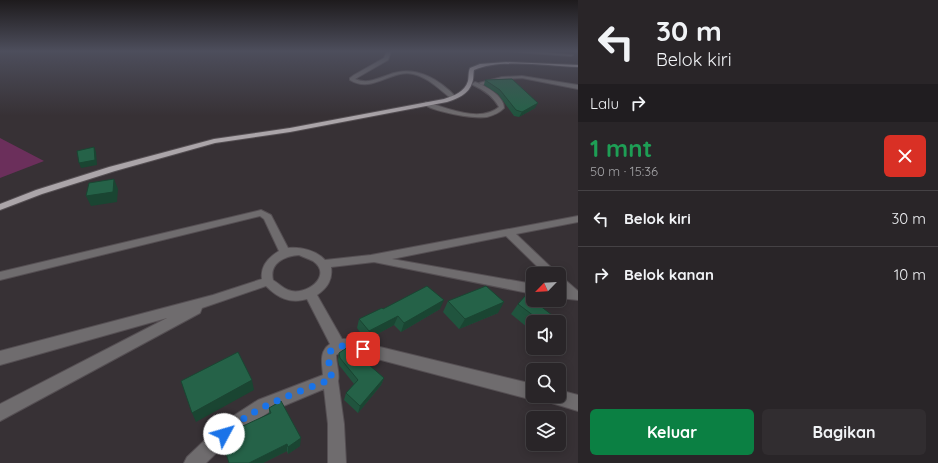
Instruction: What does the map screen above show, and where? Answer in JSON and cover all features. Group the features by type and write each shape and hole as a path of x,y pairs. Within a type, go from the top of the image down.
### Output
{"main road":[{"path":"0,207 39,192 112,169 214,141 290,130 454,98 472,84 472,73"}],"street":[{"path":"362,73 352,79 359,82 371,83 400,73"},
{"path":"414,73 429,79 454,98"},
{"path":"472,84 502,78 522,77 578,87"},
{"path":"426,104 473,115 490,115 499,111 502,107 499,101 485,89 472,84"},
{"path":"0,276 261,213 268,217 285,252"},
{"path":"324,264 371,259 578,219"},
{"path":"507,232 544,267"},
{"path":"300,251 314,255 324,264 327,275 322,286 310,294 293,296 278,291 268,281 267,269 273,259 285,252 300,251"},
{"path":"371,259 526,287"},
{"path":"0,358 214,300 268,281"},
{"path":"566,287 577,296"},
{"path":"310,294 338,346"},
{"path":"566,294 577,296"},
{"path":"0,413 214,300"},
{"path":"337,463 329,352 338,346 347,345 526,390"},
{"path":"193,463 230,428 264,406 332,379"},
{"path":"566,400 578,403"}],"shaded area":[{"path":"0,138 44,161 0,178"}],"building":[{"path":"512,79 538,103 522,112 516,110 500,90 485,80"},
{"path":"94,147 95,160 79,163 77,151"},
{"path":"114,179 113,192 86,196 89,183"},
{"path":"427,286 444,300 404,323 398,316 369,331 359,319 382,308 383,309"},
{"path":"486,286 504,302 465,319 448,301"},
{"path":"526,295 526,307 542,307 552,315 533,315 518,304"},
{"path":"351,345 358,347 372,362 368,364 384,378 360,406 346,393 358,380 340,358 339,353"},
{"path":"238,352 252,380 192,413 181,381"},
{"path":"281,401 301,438 288,447 287,444 249,463 229,463 222,440 230,432 271,413 269,408"}],"route":[{"path":"224,434 244,418 264,406 332,379 329,365 329,352 338,346 347,345 363,349"}]}
